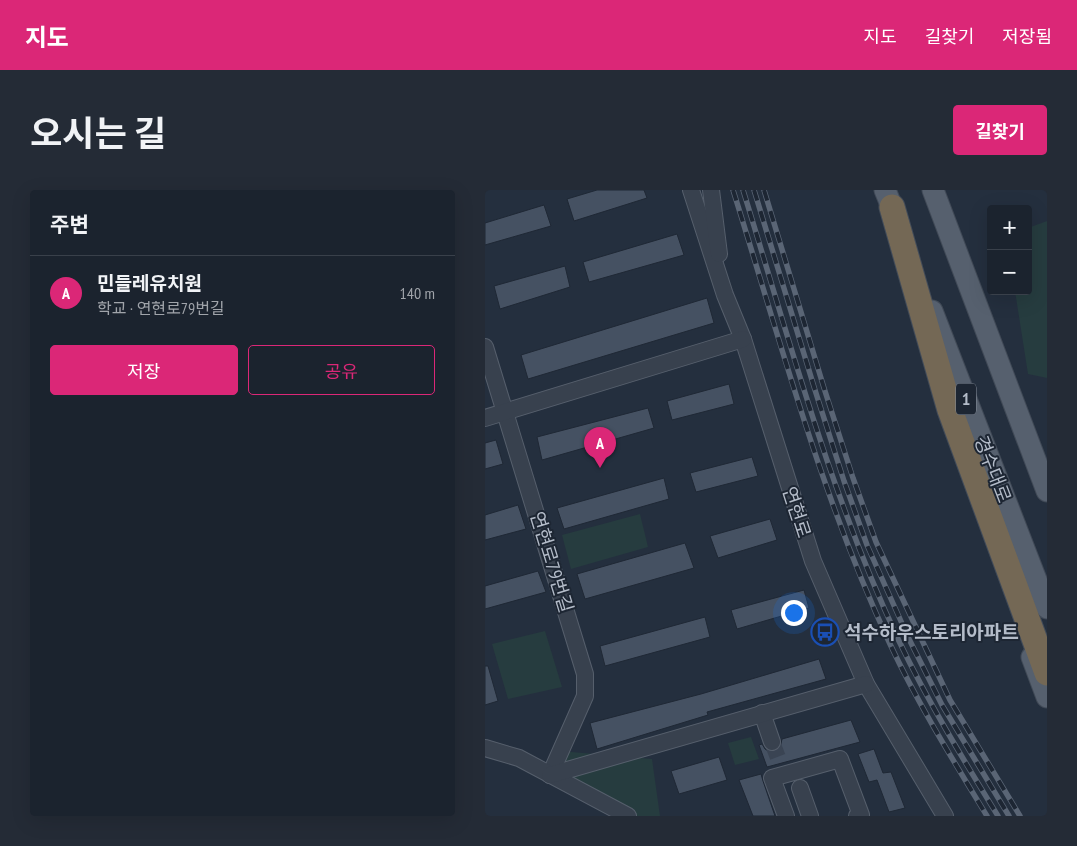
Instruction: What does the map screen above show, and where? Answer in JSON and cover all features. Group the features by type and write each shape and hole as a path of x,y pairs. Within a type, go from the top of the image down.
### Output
{"highway":[{"path":"888,198 950,410 1047,673"}],"main road":[{"path":"933,190 1047,491"},
{"path":"888,198 921,353 942,418 1047,697"},
{"name":"경수대로","path":"888,198 1047,608"}],"street":[{"name":"연현로","path":"700,191 725,296 743,338 813,561 866,684 945,816"},
{"path":"485,418 743,338"},
{"name":"연현로79번길","path":"485,347 585,674 585,696 550,775"},
{"path":"550,775 866,684"},
{"path":"762,713 772,742"},
{"path":"485,748 519,758 628,816"},
{"path":"786,816 772,778 782,769 840,759 861,815 857,816"},
{"path":"800,788 810,816"}],"green space":[{"path":"1047,221 1047,378 1028,374 1016,295 1032,295 1032,227"},
{"path":"640,514 648,547 571,569 562,535"},
{"path":"545,631 562,687 508,699 492,644"},
{"path":"751,737 759,759 735,765 728,743"},
{"path":"560,751 652,759 660,816 628,816 550,775"}],"building":[{"path":"597,190 644,190 647,198 574,221 567,199"},
{"path":"544,205 551,226 485,245 485,223"},
{"path":"677,234 684,255 589,282 583,262"},
{"path":"565,266 570,287 500,309 494,286"},
{"path":"707,298 714,323 528,379 521,355"},
{"path":"729,384 734,404 672,420 667,401"},
{"path":"648,408 654,428 542,460 537,437"},
{"path":"496,440 503,464 485,469 485,443"},
{"path":"752,457 758,476 696,492 690,473"},
{"path":"664,478 669,499 564,529 557,508"},
{"path":"518,505 526,529 485,540 485,515"},
{"path":"770,519 777,540 718,558 710,536"},
{"path":"685,543 694,568 585,599 577,574"},
{"path":"538,571 546,592 485,609 485,586"},
{"path":"804,590 809,608 737,629 731,610"},
{"path":"705,617 710,637 605,666 600,646"},
{"path":"819,659 826,679 707,712 708,715 597,749 590,723 701,694"},
{"path":"485,666 488,666 498,701 485,705"},
{"path":"851,720 860,742 767,767 759,745 762,744 765,749 775,752 780,748 782,739"},
{"path":"874,749 883,773 891,772 905,808 889,812 877,780 869,782 858,754"},
{"path":"719,757 727,780 679,794 671,771"},
{"path":"761,774 775,816 753,816 739,780"}],"tunnel":[{"path":"772,742 780,763"}],"railway":[{"path":"733,190 804,420 823,477 866,589 912,688 936,732 987,816"},
{"path":"743,190 813,418 832,475 875,587 922,686 998,816"},
{"path":"754,190 815,390 867,545 908,637 942,705 1009,816"},
{"path":"764,190 824,388 876,542 950,700 1020,816"}],"place":[{"name":"민들레유치원","path":"600,468"},
{"name":"석수하우스토리아파트","path":"825,632"}]}
